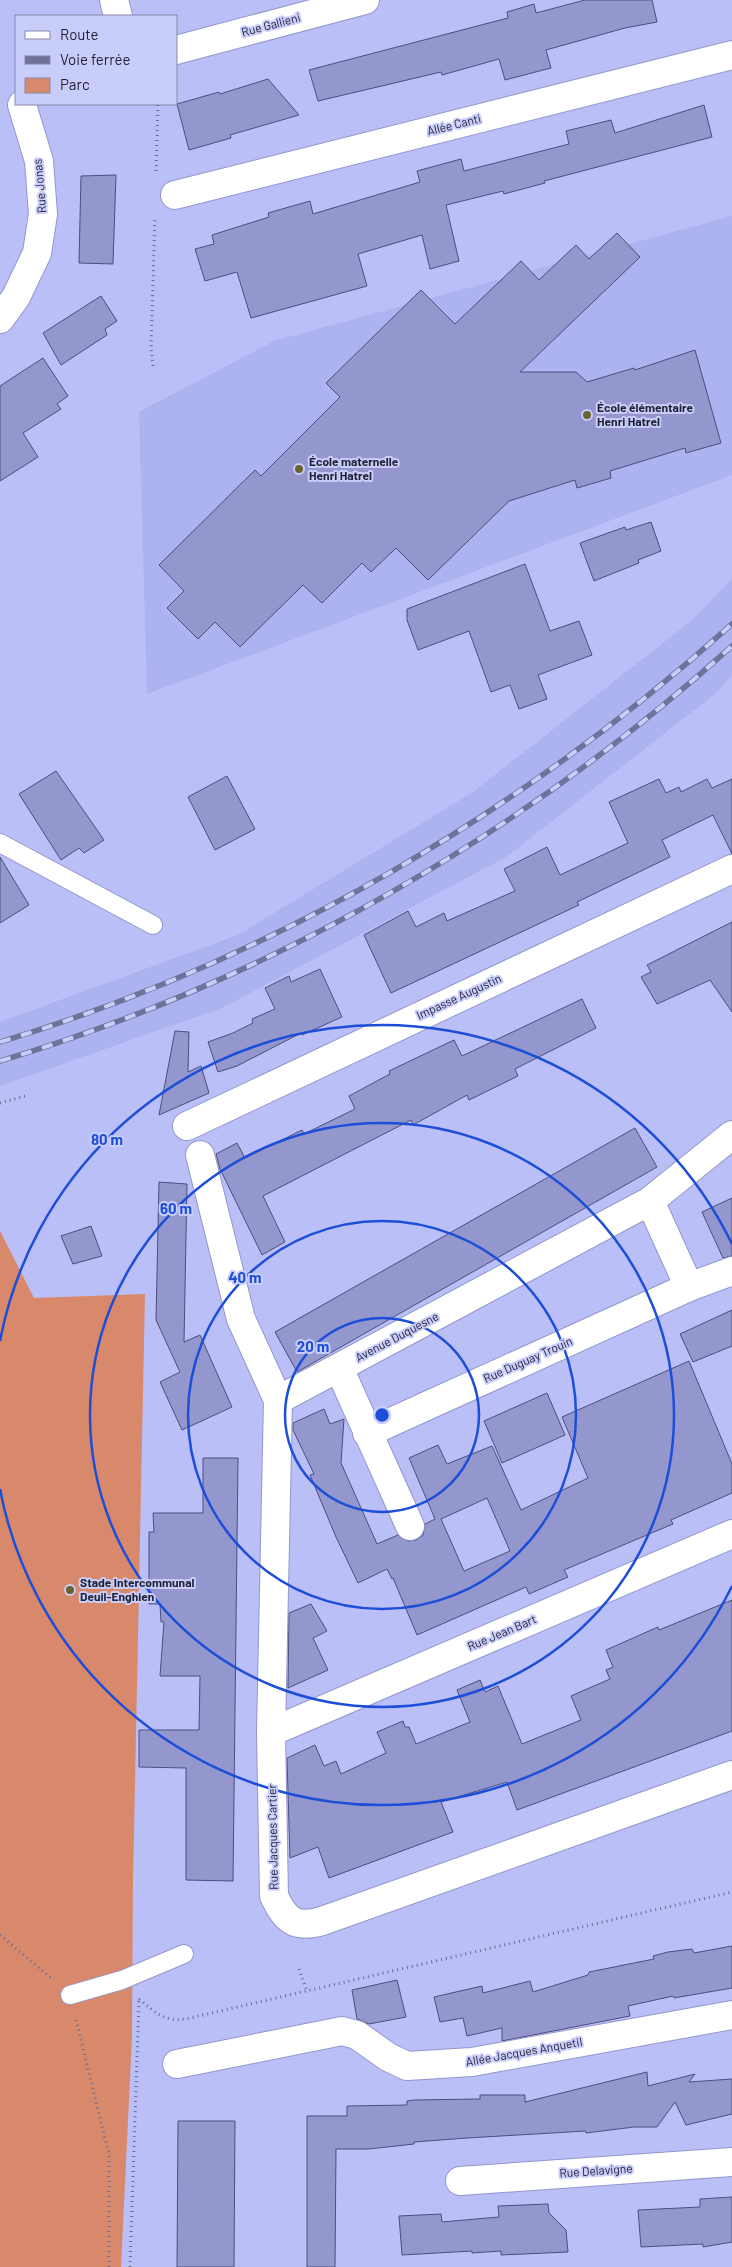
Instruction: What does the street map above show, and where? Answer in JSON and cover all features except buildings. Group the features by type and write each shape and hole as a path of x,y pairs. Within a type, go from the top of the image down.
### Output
{"street":[{"path":"114,0 118,15"},
{"name":"Rue Gallieni","path":"178,49 365,0"},
{"name":"Allée Canti","path":"165,203 732,55"},
{"name":"Rue Jonas","path":"0,319 16,297 37,253 43,214 39,161 16,108"},
{"name":"Impasse Augustin","path":"187,1126 732,869"},
{"name":"Avenue Duquesne","path":"278,1400 650,1201 732,1135"},
{"path":"200,1155 241,1319 278,1400"},
{"path":"650,1201 689,1287"},
{"name":"Rue Duguay Trouin","path":"367,1433 689,1287 732,1271"},
{"path":"339,1368 410,1526"},
{"name":"Rue Jacques Cartier","path":"278,1400 271,1732 274,1896 281,1911 288,1920 311,1924 732,1775"},
{"name":"Rue Jean Bart","path":"271,1732 732,1534"},
{"name":"Allée Jacques Anquetil","path":"177,2064 342,2031 357,2035 388,2057 407,2066 472,2062 732,2015"},
{"name":"Rue Delavigne","path":"460,2181 732,2162"}],"lane":[{"path":"0,843 153,925"},
{"path":"70,1995 122,1980 184,1954"}],"path":[{"path":"156,172 158,105"},
{"path":"153,366 151,347 165,203"},
{"path":"0,1103 25,1096"},
{"path":"130,2267 139,1999 162,2017 173,2021 732,1892"},
{"path":"0,1935 70,1995 110,2155 109,2267"},
{"path":"300,1969 307,1991"}],"shaded area":[{"path":"732,216 732,475 147,694 139,412 274,341"},
{"path":"732,579 732,675 715,694 506,857 222,1008 0,1086 0,1022 238,935 473,792 691,621"}],"green space":[{"name":"Stade Intercommunal Deuil-Enghien","path":"0,1231 34,1298 145,1294 133,1882 132,2037 121,2267 0,2267"}],"railway":[{"path":"0,1042 101,1008 199,969 296,924 389,873 479,818 567,758 651,693 732,624"},
{"path":"0,1061 100,1028 199,989 295,944 389,894 480,838 568,778 652,714 732,646"}],"place":[{"name":"École élémentaire Henri Hatrel","path":"587,415"},
{"name":"École maternelle Henri Hatrel","path":"299,469"},
{"name":"Stade Intercommunal Deuil-Enghien","path":"70,1590"}]}
